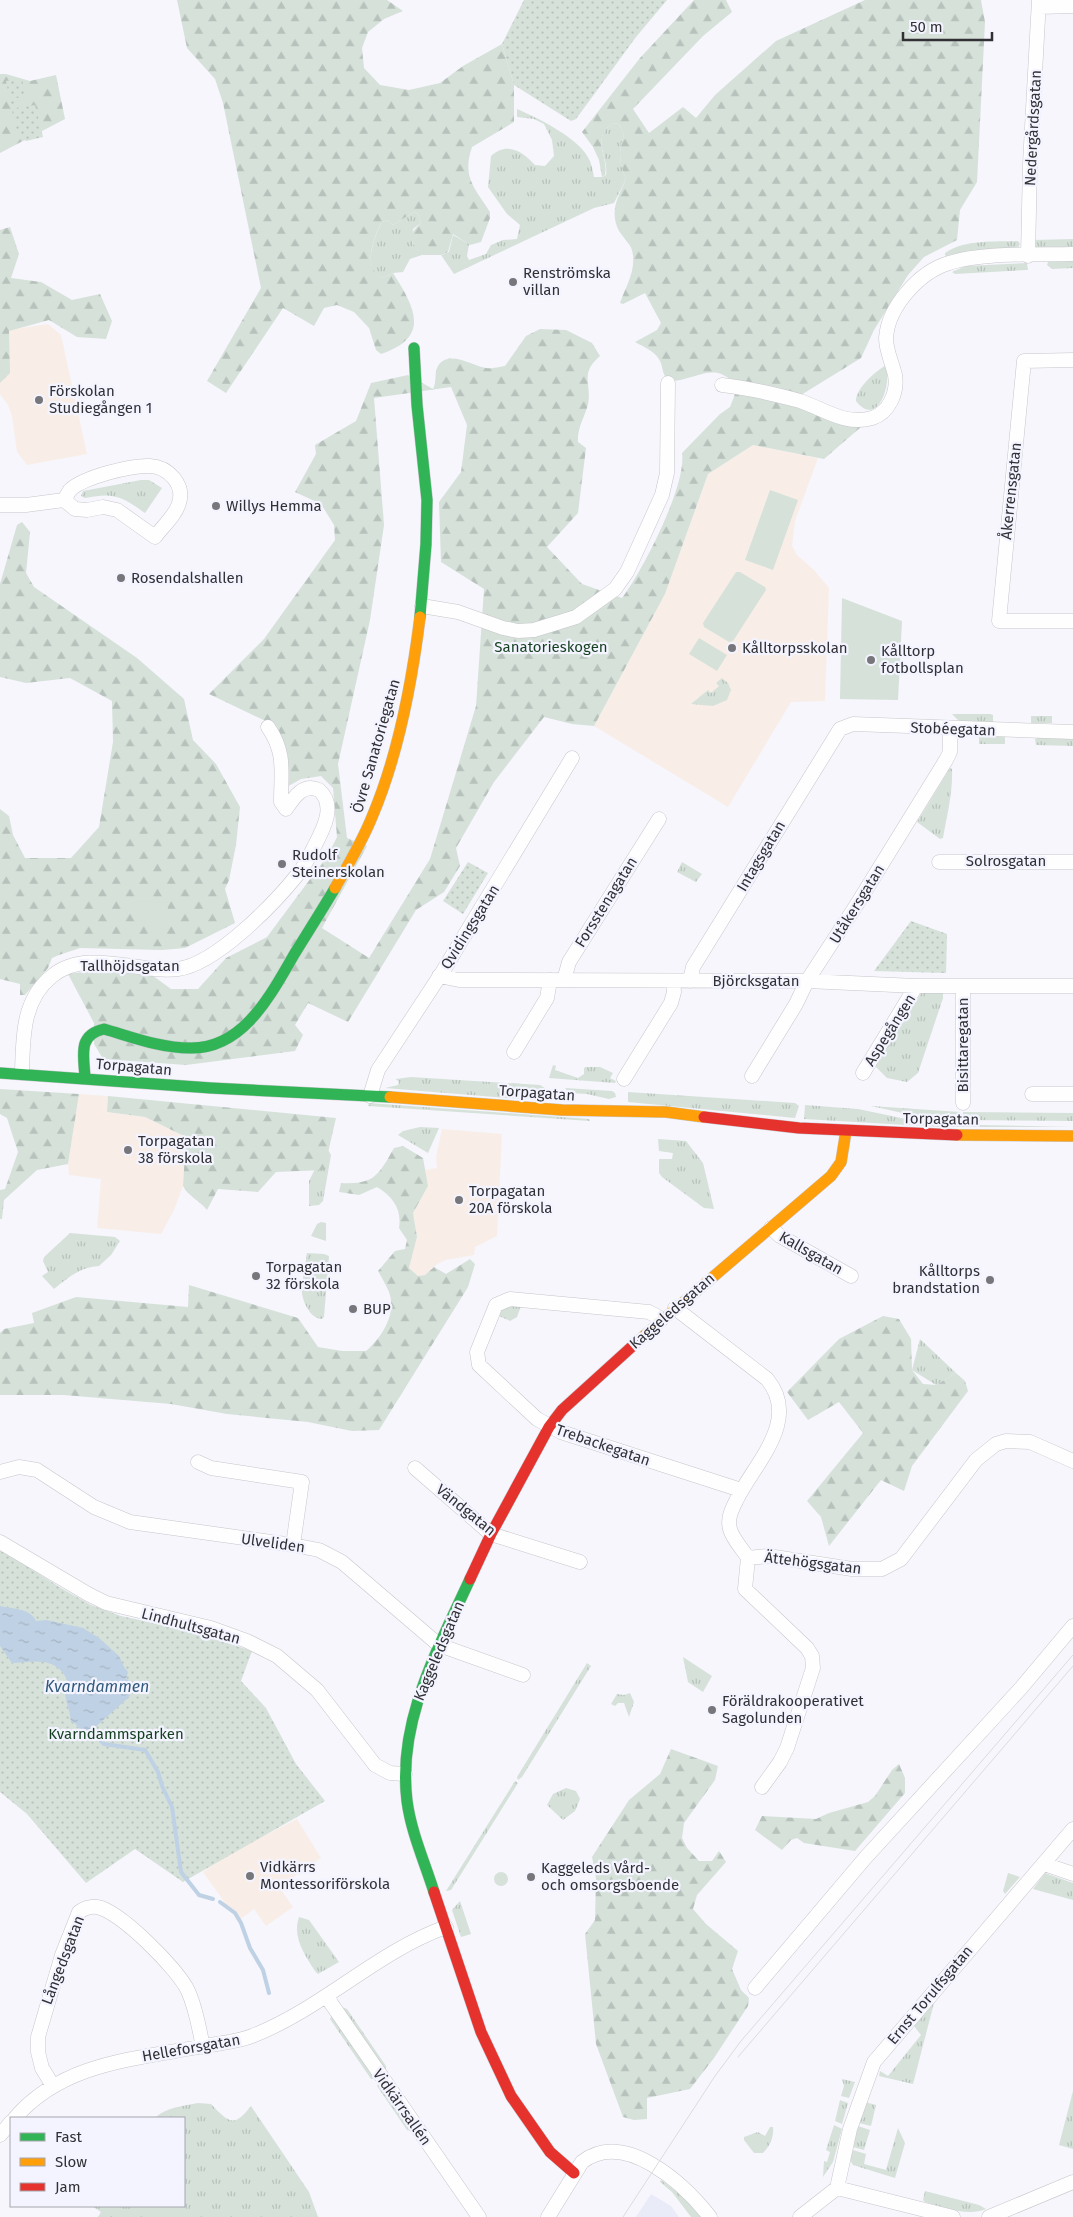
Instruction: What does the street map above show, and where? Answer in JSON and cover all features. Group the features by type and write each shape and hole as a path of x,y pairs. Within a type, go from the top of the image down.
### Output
{"street":[{"path":"1039,4 1073,6"},
{"name":"Nedergårdsgatan","path":"1028,256 1030,164 1039,4"},
{"path":"722,385 758,390 807,404 838,417 857,420 872,418 881,414 890,403 894,393 895,377 887,350 886,339 890,319 899,304 917,282 948,263 974,258 1073,254"},
{"name":"Övre Sanatoriegatan","path":"85,1078 85,1043 87,1034 94,1030 104,1029 167,1046 201,1048 219,1043 235,1035 254,1017 331,896 369,824 385,780 405,708 422,606 427,551 427,513 417,406 417,364 414,348"},
{"name":"Åkerrensgatan","path":"1073,360 1024,362 999,621 1073,621"},
{"path":"422,606 458,612 503,628 518,631 534,630 576,617 615,589 627,572 662,495 668,473 668,384"},
{"path":"0,505 26,505 64,500 75,510 102,507 118,510 155,537 180,503 180,492 176,479 157,467 141,466 94,476 70,490 64,500"},
{"name":"Stobéegatan","path":"838,734 842,728 853,724 1073,732"},
{"name":"Tallhöjdsgatan","path":"22,1073 26,1014 36,993 52,976 62,969 82,964 103,963 178,969 192,965 233,940 299,874 323,829 328,805 319,790 309,788 299,792 286,809 283,806 281,802 280,749 277,740 268,727"},
{"name":"Utåkersgatan","path":"752,1076 796,1004 807,981 946,760 950,752 950,729"},
{"name":"Intagsgatan","path":"690,981 692,967 838,734"},
{"name":"Qvidingsgatan","path":"370,1096 378,1070 439,976 572,758"},
{"name":"Forsstenagatan","path":"564,980 569,962 651,822"},
{"name":"Solrosgatan","path":"939,862 1073,862"},
{"name":"Björcksgatan","path":"439,976 459,980 807,981 963,987 1073,986"},
{"path":"514,1052 548,998 550,980"},
{"path":"624,1079 671,1003 674,992 673,981"},
{"name":"Aspegången","path":"863,1073 916,986"},
{"name":"Bisittaregatan","path":"963,987 963,1102"},
{"name":"Torpagatan","path":"0,1073 22,1073 155,1085 370,1096 562,1110 666,1112 762,1125 846,1131 924,1135 1073,1136"},
{"path":"1032,1094 1073,1094"},
{"name":"Kaggeledsgatan","path":"574,2173 550,2152 511,2096 499,2074 481,2032 446,1927 411,1819 407,1801 405,1774 407,1746 417,1702 439,1645 491,1534 549,1427 562,1410 662,1319 831,1176 842,1162 846,1131"},
{"name":"Kallsgatan","path":"770,1228 780,1236 851,1276"},
{"name":"Trebackegatan","path":"662,1319 649,1312 510,1299 496,1305 477,1352 478,1364 537,1419 549,1427 580,1440 741,1490"},
{"name":"Ättehögsgatan","path":"675,1308 767,1379 774,1387 779,1416 777,1432 741,1490 730,1514 730,1529 748,1558 768,1556 852,1568 882,1569 901,1559 976,1460 996,1444 1006,1441 1030,1442 1073,1461"},
{"path":"198,1462 211,1468 302,1482 293,1545"},
{"name":"Ulveliden","path":"0,1472 19,1466 37,1470 94,1507 130,1522 319,1550 342,1562 439,1645 523,1675"},
{"name":"Vändgatan","path":"415,1468 491,1534 580,1562"},
{"name":"Lindhultsgatan","path":"0,1542 106,1603 212,1628 247,1641 277,1656 317,1690 375,1765 390,1773 405,1774"},
{"path":"748,1558 745,1588 808,1648 812,1656 813,1668 787,1748 780,1762 762,1787"},
{"path":"755,1988 866,1857 1021,1688 1073,1626"},
{"name":"Ernst Torulfsgatan","path":"837,2188 850,2129 874,2062 1073,1829"},
{"path":"1044,1864 1073,1874"},
{"name":"Långedsgatan","path":"53,2086 42,2068 38,2052 40,2028 62,1955 79,1912 89,1906 98,1907 118,1919 159,1952 174,1968 189,1992 203,2047"},
{"name":"Helleforsgatan","path":"15,2117 34,2099 53,2086 70,2077 108,2063 250,2037 274,2027 391,1954 431,1932 446,1927"},
{"name":"Vidkärrsallén","path":"326,1996 479,2217"},
{"path":"0,2135 10,2123"},
{"path":"548,2217 582,2162 598,2152 611,2151 644,2160 668,2174 710,2217"},
{"path":"989,2217 1073,2182"},
{"path":"800,2217 837,2188 953,2217"}],"shaded area":[{"name":"Förskolan Studiegången 1","path":"48,324 61,335 87,454 27,465 17,452 12,416 8,405 0,394 0,382 8,330"},
{"name":"Kålltorpsskolan","path":"753,445 818,458 795,521 792,546 797,555 814,570 829,588 825,701 791,702 728,807 594,726 665,594 708,474"},
{"name":"Torpagatan 38 förskola","path":"79,1094 108,1096 107,1112 145,1117 186,1137 183,1186 174,1210 161,1234 97,1228 101,1179 69,1175 68,1164"},
{"name":"Torpagatan 20A förskola","path":"442,1129 502,1134 497,1236 475,1247 474,1255 446,1260 437,1264 425,1275 418,1276 409,1268 417,1237 413,1213 428,1186 425,1170 437,1168 436,1157"},
{"name":"Vidkärrs Montessoriförskola","path":"297,1819 321,1858 289,1880 281,1890 293,1907 266,1926 254,1909 238,1921 203,1872 227,1855"},
{"path":"651,2194 671,2206 679,2217 636,2217"}],"green space":[{"path":"177,0 387,0 403,11 384,19 368,32 362,48 364,68 380,85 409,90 440,83 463,66 502,44 514,85 514,122 472,147 468,166 471,181 490,212 490,218 481,242 470,245 453,234 448,252 441,255 422,255 411,239 413,232 421,223 418,214 414,212 393,225 387,220 381,223 375,237 371,252 372,267 383,278 393,273 412,309 413,330 407,339 397,347 381,354 376,350 369,328 354,312 337,305 324,308 314,326 283,308 226,393 207,381 261,288 223,103 215,79 187,48"},
{"path":"524,0 667,0 636,37 576,119 571,121 514,85 502,44"},
{"name":"Sanatorieskogen","path":"694,0 726,0 732,12 703,36 633,109 649,133 683,107 696,118 715,95 776,41 865,0 981,0 985,22 977,182 960,210 957,240 924,257 908,275 874,330 861,358 801,395 861,427 824,459 753,445 708,474 665,594 594,726 572,724 544,717 494,782 456,848 460,866 444,892 416,910 348,1022 308,1003 295,1025 303,1035 295,1051 186,1065 103,1059 94,1044 94,1023 68,974 108,969 145,970 171,989 198,989 226,958 267,937 328,855 337,837 333,788 321,776 301,779 285,788 274,725 209,694 264,639 335,540 334,525 321,504 295,492 316,454 315,445 356,421 371,383 408,375 433,389 438,366 442,361 448,359 461,360 486,368 505,366 526,336 540,329 566,330 592,343 600,356 590,368 588,374 588,404 579,432 578,442 586,448 578,513 547,547 582,584 622,598 641,569 661,528 678,486 682,467 682,453 720,414 730,407 735,394 732,380 720,374 712,373 668,381 657,356 635,342 657,330 661,323 645,293 623,304 620,303 633,264 632,250 619,231 615,217 616,205 626,179 620,157 624,135 619,124 613,123 606,129 601,141 606,168 605,175 602,177 599,160 593,147 582,132 640,58","holes":["451,387 467,425 461,472 439,502 441,562 484,589 476,706 430,859 369,958 322,928 367,846 347,838 338,764 370,620 384,525 374,398"]},
{"path":"0,74 30,81 56,75 65,119 0,153"},
{"path":"22,79 26,97 14,98 15,108 35,105 43,137 26,141 17,135 6,81"},
{"path":"517,109 558,130 578,145 590,161 594,177 606,175 601,141 606,129 613,123 619,124 624,135 620,157 626,179 614,203 594,208 454,274 441,255 449,252 453,235 469,244 467,256 469,260 486,254 491,245 503,240 517,239 520,225 507,214 488,187 491,156 503,149 509,149 520,152 535,165 545,166 554,156 552,140 544,124 534,119 517,117"},
{"path":"414,212 418,214 421,223 413,229 412,242 422,255 410,259 403,272 393,273 383,278 376,274 372,268 371,261 375,237 381,223 387,220 393,225"},
{"path":"10,227 19,254 11,278 41,282 72,300 100,294 112,321 106,339 77,337 49,320 9,331 10,373 0,383 0,230"},
{"path":"1073,239 1073,247 1039,249 1033,247 1033,240"},
{"path":"1018,241 1020,244 1018,248 953,254 947,257 945,255 945,253 953,249 971,243"},
{"path":"1073,260 1073,268 1052,269 1047,265 1048,262"},
{"path":"1027,263 1028,270 955,274 952,272 966,266"},
{"path":"886,365 887,383 881,401 870,410 864,408 856,401 859,391 872,376"},
{"path":"149,480 162,488 145,513 117,497 103,495 85,498 81,496 83,491"},
{"path":"770,490 798,500 773,570 745,560"},
{"path":"22,522 30,532 26,573 34,587 137,658 184,699 193,740 216,764 240,807 236,845 229,880 225,889 235,923 185,948 162,950 80,948 59,955 52,958 48,968 25,995 20,995 20,984 0,979 0,809 9,816 13,835 25,858 71,858 99,827 113,742 112,701 70,678 26,683 0,677 0,584 17,525"},
{"path":"736,572 740,572 765,587 766,590 733,641 729,642 704,627 703,623"},
{"name":"Kålltorp fotbollsplan","path":"842,598 902,621 898,700 840,699"},
{"path":"699,638 727,655 717,671 689,654"},
{"path":"722,678 728,683 731,690 727,700 713,706 691,704 708,690 711,693 719,686 716,683"},
{"path":"952,714 990,714 993,715 993,722 959,721"},
{"path":"1031,716 1052,716 1052,723 1031,723"},
{"path":"979,735 1005,736 1005,744 979,744"},
{"path":"1040,737 1073,737 1073,746 1036,745 1035,739"},
{"path":"950,768 952,769 951,795 943,838 940,839 917,822"},
{"path":"468,862 488,873 463,914 443,901"},
{"path":"682,862 702,874 696,882 677,872"},
{"path":"137,901 168,903 167,924 135,921"},
{"path":"911,921 947,934 946,973 874,971"},
{"path":"922,992 943,992 943,998 918,1073 907,1082 887,1078 874,1065"},
{"path":"553,1065 556,1066 555,1070 578,1078 584,1074 584,1068 586,1067 600,1067 613,1073 610,1078 616,1081 615,1083 549,1078"},
{"path":"411,1077 540,1085 545,1088 550,1098 520,1099 385,1088 398,1085 399,1082 396,1079"},
{"path":"565,1088 612,1091 616,1097 609,1099 587,1094 569,1093"},
{"path":"0,1089 79,1094 68,1164 37,1170 4,1200 2,1219 0,1219 0,1190 5,1189 18,1152 7,1118 0,1114"},
{"path":"628,1092 795,1103 799,1106 795,1118 628,1102"},
{"path":"108,1096 336,1118 324,1170 276,1172 258,1192 218,1189 207,1210 183,1186 186,1137 145,1117 107,1112"},
{"path":"369,1103 589,1119 590,1121 368,1106"},
{"path":"805,1105 858,1109 930,1124 1073,1127 941,1127 804,1119"},
{"path":"871,1106 960,1112 961,1117 958,1120 921,1117"},
{"path":"963,1112 1073,1113 1073,1121 963,1120"},
{"path":"420,1127 439,1128 428,1153 398,1135 403,1131"},
{"path":"658,1139 686,1141 703,1163 714,1209 704,1208 662,1177 659,1173 659,1159 672,1159 673,1153 659,1151"},
{"path":"403,1146 423,1158 428,1186 413,1213 417,1237 409,1268 418,1276 425,1275 434,1267 446,1274 470,1259 475,1264 468,1287 379,1430 352,1431 308,1422 227,1414 171,1404 64,1395 0,1395 0,1333 4,1329 34,1323 32,1313 76,1297 188,1307 189,1285 298,1318 318,1347 342,1351 366,1351 382,1332 391,1309 389,1292 378,1271 395,1251 405,1249 407,1240 399,1228 398,1209 392,1199 383,1191 377,1187 359,1195 339,1192 341,1183 362,1182 375,1176 394,1148"},
{"path":"328,1150 331,1155 323,1201 319,1205 309,1206 309,1181 320,1159"},
{"path":"321,1222 326,1223 326,1241 311,1236 317,1224"},
{"path":"70,1233 115,1237 120,1241 111,1255 99,1266 80,1271 54,1289 42,1276 48,1272 43,1261 44,1257"},
{"path":"307,1253 329,1256 324,1317 322,1319 311,1313 306,1306 302,1293"},
{"path":"507,1305 521,1306 517,1317 510,1321 497,1315 498,1311"},
{"path":"883,1316 899,1319 911,1339 912,1370 923,1384 936,1385 956,1373 965,1381 968,1391 912,1466 904,1491 881,1480 829,1546 821,1517 807,1501 863,1433 839,1402 808,1420 787,1392 839,1339"},
{"path":"920,1339 956,1373 936,1385 912,1370"},
{"name":"Kvarndammsparken","path":"0,1549 91,1605 121,1616 191,1631 252,1651 241,1681 266,1708 296,1764 325,1801 183,1882 135,1849 86,1883 27,1814 0,1792"},
{"path":"683,1657 712,1676 703,1692 688,1682"},
{"path":"587,1663 591,1666 522,1777 518,1780 517,1777"},
{"path":"630,1693 634,1702 629,1717 624,1703 618,1703 615,1706 611,1704 617,1694 624,1695"},
{"path":"671,1749 718,1766 715,1780 684,1823 682,1838 687,1848 699,1861 712,1861 719,1851 726,1862 697,1895 693,1909 706,1924 738,1951 732,1969 741,1990 749,1998 748,2006 714,2058 690,2089 647,2098 647,2119 634,2120 623,2117 596,2044 585,1934 595,1920 596,1878 592,1857 629,1800 660,1774"},
{"path":"899,1764 905,1778 905,1793 855,1851 804,1843 797,1838 791,1840 782,1850 755,1830 762,1816 816,1819 829,1813 868,1802 875,1796 892,1770"},
{"path":"515,1781 518,1783 451,1890 446,1891"},
{"path":"566,1788 576,1791 580,1799 575,1811 563,1820 547,1805 553,1794"},
{"path":"498,1872 504,1872 508,1879 504,1886 498,1886 494,1882 494,1876"},
{"path":"1008,1873 1020,1877 1005,1894 1003,1891"},
{"path":"1045,1873 1073,1883 1073,1900 1033,1889"},
{"path":"460,1901 471,1934 461,1937 452,1910"},
{"path":"299,1917 309,1920 339,1962 318,1974 315,1971 298,1939 297,1925"},
{"path":"934,2003 913,2084 879,2076 880,2071 888,2076 921,2035 914,2026"},
{"path":"342,2007 347,2009 386,2066 386,2071"},
{"path":"332,2015 374,2079 371,2079 330,2019"},
{"path":"842,2079 855,2082 849,2098 841,2096 844,2086"},
{"path":"378,2084 410,2131 407,2130 377,2086"},
{"path":"1073,2091 1073,2149 1059,2145"},
{"path":"840,2100 848,2103 842,2124 835,2121"},
{"path":"865,2102 876,2105 871,2126 859,2123"},
{"path":"198,2103 211,2104 227,2119 236,2120 251,2106 309,2192 318,2217 98,2217 101,2212 94,2207 185,2207 185,2117 156,2117 164,2111"},
{"path":"834,2125 842,2129 833,2162 823,2177 824,2161 827,2162 830,2152 826,2150"},
{"path":"858,2126 870,2130 864,2150 853,2147"},
{"path":"770,2127 773,2127 773,2134 768,2147 763,2153 754,2153 744,2140 744,2137 758,2132 765,2136"},
{"path":"898,2128 905,2143 895,2178 853,2165 850,2160 853,2150 866,2154 864,2164 886,2170"},
{"path":"661,2180 681,2195 701,2217 691,2217 672,2192 660,2182"},
{"path":"925,2191 979,2205 986,2209 964,2212 925,2202 923,2200"},
{"path":"185,2206 188,2217 153,2217 149,2207"}],"water":[{"name":"Kvarndammen","path":"0,1606 25,1611 36,1621 46,1620 83,1628 99,1638 119,1656 128,1672 126,1679 130,1680 132,1691 129,1697 91,1731 80,1732 76,1724 71,1722 65,1695 66,1678 60,1670 48,1663 34,1661 12,1663 0,1646"}],"waterway":[{"path":"99,1739 104,1744 145,1750 158,1772 172,1807 181,1872 199,1895 213,1899"},
{"path":"220,1902 235,1913 241,1923 250,1948 263,1970 269,1993"}],"tram line":[{"path":"623,2217 715,2076 741,2041 1073,1655"},
{"path":"738,2057 1073,1666"}],"traffic: fast":[{"path":"414,348 417,405 427,500 426,544 420,617"},
{"path":"85,1078 83,1054 86,1041 95,1032 104,1029 136,1039 179,1048 209,1046 226,1039 241,1029 254,1016 276,985 335,888"},
{"path":"0,1073 211,1088 390,1097"},
{"path":"434,1892 409,1813 406,1771 408,1742 414,1714 433,1659 470,1579"}],"traffic: slow":[{"path":"335,888 368,826 381,794 397,744 413,667 420,617"},
{"path":"390,1097 562,1110 666,1112 704,1117"},
{"path":"637,1342 831,1176 841,1162 846,1131"},
{"path":"957,1135 1073,1136"}],"traffic: jam":[{"path":"704,1117 799,1128 957,1135"},
{"path":"470,1579 491,1534 549,1427 562,1410 637,1342"},
{"path":"434,1892 481,2032 511,2096 550,2152 574,2173"}],"place":[{"name":"Renströmska villan","path":"513,282"},
{"name":"Förskolan Studiegången 1","path":"39,400"},
{"name":"Willys Hemma","path":"216,506"},
{"name":"Rosendalshallen","path":"121,578"},
{"name":"Kålltorpsskolan","path":"732,648"},
{"name":"Kålltorp fotbollsplan","path":"871,660"},
{"name":"Rudolf Steinerskolan","path":"282,864"},
{"name":"Torpagatan 38 förskola","path":"128,1150"},
{"name":"Torpagatan 20A förskola","path":"459,1200"},
{"name":"Torpagatan 32 förskola","path":"256,1276"},
{"name":"Kålltorps brandstation","path":"990,1280"},
{"name":"BUP","path":"353,1309"},
{"name":"Föräldrakooperativet Sagolunden","path":"712,1710"},
{"name":"Vidkärrs Montessoriförskola","path":"250,1876"},
{"name":"Kaggeleds Vård- och omsorgsboende","path":"531,1877"}]}
